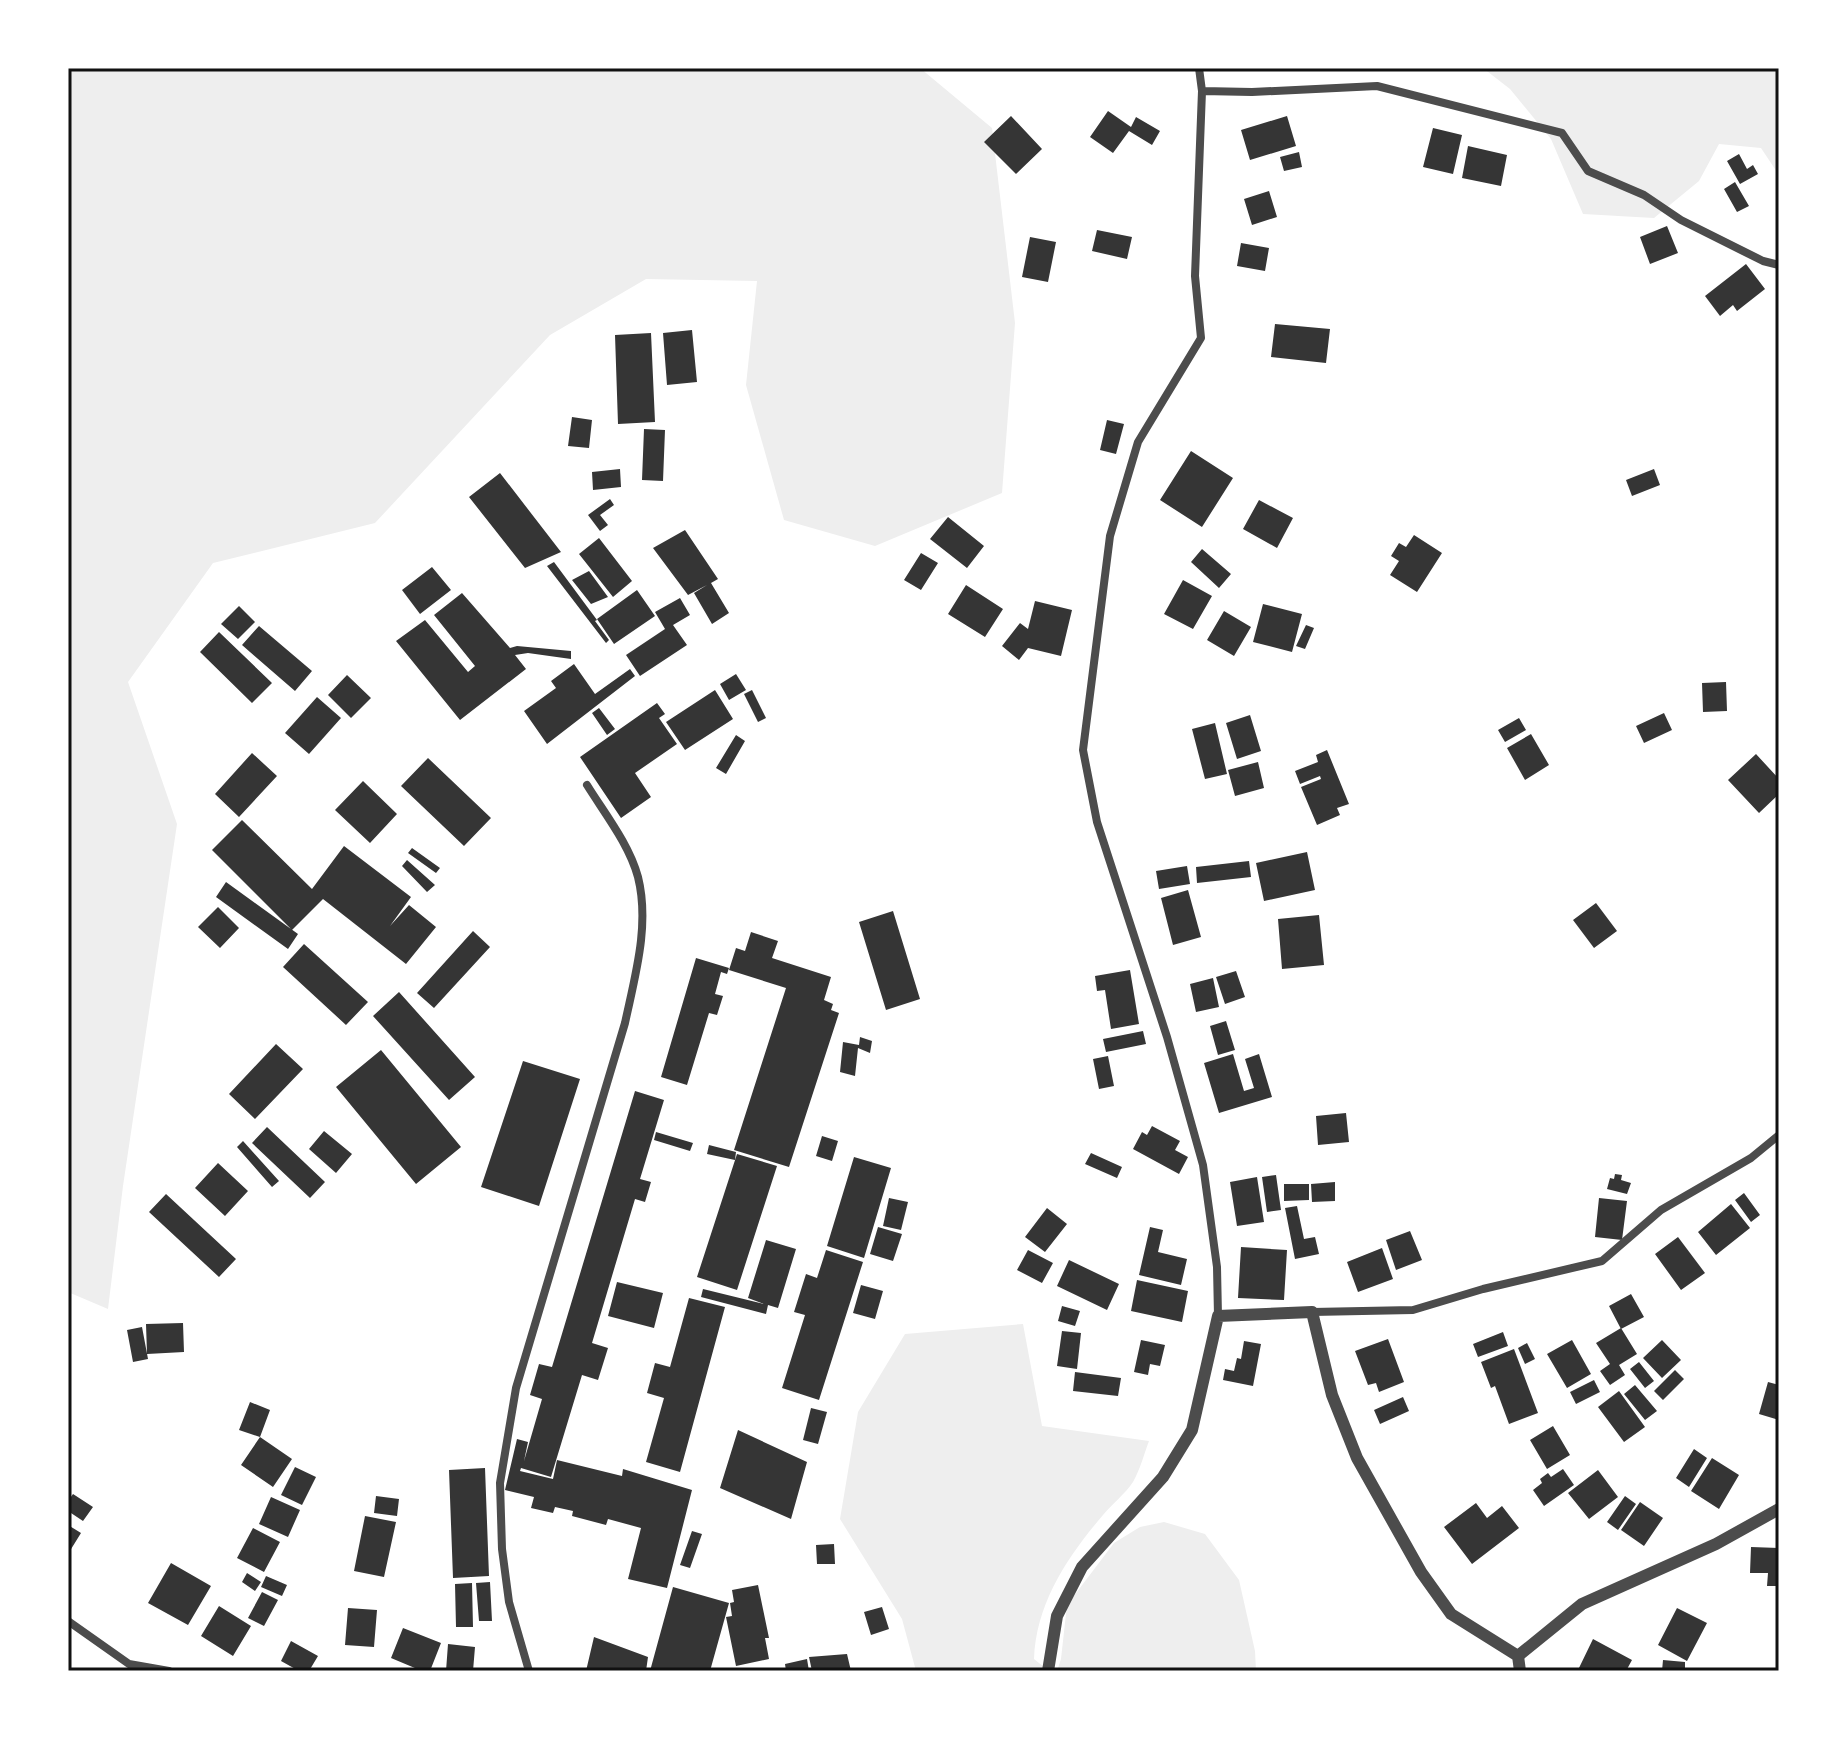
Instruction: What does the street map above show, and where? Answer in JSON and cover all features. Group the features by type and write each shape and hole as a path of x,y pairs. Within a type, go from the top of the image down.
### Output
{"street":[{"path":"1048,1671 1057,1616 1082,1567 1163,1477 1192,1430 1218,1316 1217,1267 1203,1165 1167,1037 1097,822 1083,750 1110,536 1138,442 1201,338 1195,276 1202,91 1199,68"},
{"path":"1202,91 1252,92 1377,86 1562,133 1588,171 1644,195 1681,220 1763,261 1779,265"},
{"path":"529,1671 509,1602 502,1549 500,1483 516,1388 625,1023 637,967 643,916 637,876 624,845 587,785"},
{"path":"1218,1316 1413,1310 1483,1289 1602,1261 1661,1210 1751,1158 1779,1135"},
{"path":"1312,1312 1332,1395 1357,1458 1421,1572 1451,1614 1518,1656"},
{"path":"1518,1656 1582,1604 1716,1544 1779,1509"},
{"path":"68,1621 129,1664 169,1671"},
{"path":"1518,1656 1520,1671"}],"shaded area":[{"path":"68,68 920,68 992,128 1015,323 1002,493 875,546 784,520 746,385 757,281 646,279 550,335 375,523 213,563 128,682 177,824 123,1186 108,1309 68,1292"},
{"path":"1483,68 1779,68 1779,175 1761,148 1719,144 1699,181 1654,218 1583,214 1551,139 1510,89"},
{"path":"1023,1324 1042,1426 1149,1441 1133,1482 1078,1547 1047,1600 1036,1638 1034,1659 1049,1671 916,1671 902,1619 840,1519 858,1412 905,1334"},
{"path":"1164,1522 1205,1534 1239,1580 1255,1651 1256,1671 1057,1671 1067,1605 1114,1543 1140,1527"}],"building":[{"path":"1108,111 1131,127 1136,117 1160,131 1152,145 1129,131 1113,153 1090,137"},
{"path":"1011,116 1042,149 1016,174 984,142"},
{"path":"1287,116 1296,146 1250,160 1241,130"},
{"path":"1433,128 1462,135 1453,174 1423,167"},
{"path":"1468,146 1507,155 1501,186 1462,178"},
{"path":"1299,152 1302,167 1284,171 1280,157"},
{"path":"1739,154 1747,169 1753,165 1758,174 1740,184 1727,161"},
{"path":"1735,182 1749,206 1737,212 1724,189"},
{"path":"1269,191 1277,217 1252,225 1244,199"},
{"path":"1667,226 1678,253 1650,264 1640,237"},
{"path":"1097,230 1132,237 1127,259 1092,251"},
{"path":"1030,237 1056,242 1048,282 1022,277"},
{"path":"1241,243 1269,248 1265,271 1237,266"},
{"path":"1746,264 1765,289 1737,311 1733,305 1720,316 1705,296"},
{"path":"1275,324 1330,329 1326,363 1271,357"},
{"path":"692,330 697,382 667,385 663,333"},
{"path":"651,333 655,422 618,424 615,335"},
{"path":"572,417 592,420 589,448 568,446"},
{"path":"1107,420 1124,424 1116,454 1100,450"},
{"path":"644,429 665,430 663,481 642,480"},
{"path":"1191,451 1233,478 1202,527 1160,500"},
{"path":"620,469 621,487 593,490 592,472"},
{"path":"1654,469 1660,485 1632,496 1626,480"},
{"path":"500,473 561,552 525,568 469,497"},
{"path":"610,499 614,505 600,515 608,525 600,531 588,515"},
{"path":"1259,500 1293,518 1277,548 1243,529"},
{"path":"948,517 984,546 967,568 930,539"},
{"path":"685,530 718,579 711,583 729,613 712,624 694,593 707,585 688,595 653,548"},
{"path":"1414,535 1442,553 1417,592 1390,575 1399,561 1391,556 1399,543 1406,547"},
{"path":"599,538 632,581 613,597 579,554"},
{"path":"1202,549 1231,574 1219,588 1191,562"},
{"path":"921,553 938,563 921,590 904,580"},
{"path":"554,562 597,620 609,640 606,643 547,566"},
{"path":"432,567 451,590 420,614 402,590"},
{"path":"589,571 608,597 591,604 572,580"},
{"path":"1183,580 1212,596 1193,629 1164,614"},
{"path":"966,585 1003,609 985,637 948,614"},
{"path":"637,590 655,616 614,644 597,619"},
{"path":"462,593 510,648 571,651 571,659 528,653 515,655 526,669 460,720 396,641 425,620 468,672 475,666 434,615"},
{"path":"680,598 690,615 673,625 687,645 640,676 626,655 665,629 655,612"},
{"path":"1035,601 1072,610 1061,656 1028,648 1019,660 1002,646 1020,623 1028,629"},
{"path":"1263,604 1302,614 1292,652 1253,642"},
{"path":"239,606 255,622 238,639 221,624"},
{"path":"1224,611 1251,627 1234,656 1207,640"},
{"path":"1306,625 1314,628 1305,649 1296,646"},
{"path":"259,626 312,671 295,691 242,645"},
{"path":"219,632 272,683 252,703 200,652"},
{"path":"574,664 595,694 630,669 635,676 547,744 524,711 556,688 551,681"},
{"path":"736,674 746,690 729,700 720,684"},
{"path":"347,675 371,698 351,718 328,695"},
{"path":"1726,682 1727,711 1703,712 1702,683"},
{"path":"715,690 733,719 685,750 666,722"},
{"path":"752,690 766,718 758,722 744,694"},
{"path":"317,697 341,718 309,754 285,733"},
{"path":"657,703 665,714 659,718 677,744 635,773 651,797 621,818 580,757"},
{"path":"599,708 615,729 607,735 592,713"},
{"path":"1664,713 1672,730 1644,743 1636,726"},
{"path":"1250,715 1261,751 1237,759 1226,723"},
{"path":"1519,718 1526,730 1505,742 1498,730"},
{"path":"1215,723 1227,774 1205,779 1192,729"},
{"path":"1531,734 1549,765 1525,780 1507,748"},
{"path":"736,735 745,741 726,774 716,768"},
{"path":"1327,750 1349,804 1337,808 1340,815 1317,825 1301,787 1321,779 1320,776 1300,784 1295,771 1318,762 1316,755"},
{"path":"252,753 277,776 239,817 215,794"},
{"path":"1756,754 1779,779 1779,794 1759,813 1728,780"},
{"path":"428,758 491,818 464,846 401,786"},
{"path":"1258,762 1264,788 1235,796 1228,770"},
{"path":"363,781 397,814 370,843 335,810"},
{"path":"242,820 312,889 344,846 411,897 390,926 409,905 436,927 406,964 323,899 292,930 212,850"},
{"path":"412,848 440,868 436,873 408,853"},
{"path":"1307,852 1315,890 1264,901 1256,863"},
{"path":"407,860 435,885 427,892 402,866"},
{"path":"1249,861 1251,877 1197,883 1196,867"},
{"path":"1187,866 1190,884 1159,889 1156,871"},
{"path":"226,882 298,934 288,949 216,897"},
{"path":"1188,890 1201,937 1173,945 1161,898"},
{"path":"1596,903 1617,931 1594,948 1573,920"},
{"path":"218,907 239,928 220,948 198,927"},
{"path":"893,911 920,999 886,1010 859,922"},
{"path":"1319,915 1324,965 1282,969 1278,919"},
{"path":"473,931 490,947 434,1008 417,993"},
{"path":"751,932 778,941 772,958 831,977 824,1000 833,1004 831,1010 839,1013 789,1167 734,1150 786,988 729,970 736,948 745,951"},
{"path":"304,944 368,1002 346,1025 283,967"},
{"path":"696,958 729,968 727,974 721,972 715,994 723,996 717,1015 709,1013 687,1085 661,1077"},
{"path":"1130,970 1139,1024 1111,1029 1105,990 1097,991 1095,976"},
{"path":"1236,971 1245,997 1225,1004 1216,977"},
{"path":"1213,978 1219,1007 1196,1012 1190,984"},
{"path":"399,992 475,1077 449,1100 373,1016"},
{"path":"1226,1021 1235,1050 1218,1055 1210,1026"},
{"path":"1143,1031 1146,1044 1106,1052 1103,1039"},
{"path":"860,1037 872,1041 870,1053 858,1048 855,1076 840,1072 843,1042 859,1045"},
{"path":"276,1044 303,1069 255,1119 229,1094"},
{"path":"381,1050 461,1147 416,1184 336,1087"},
{"path":"1233,1054 1244,1091 1254,1088 1245,1059 1259,1054 1272,1097 1219,1113 1204,1063"},
{"path":"1108,1056 1114,1086 1099,1089 1093,1059"},
{"path":"523,1061 580,1079 539,1206 481,1187"},
{"path":"635,1091 664,1100 640,1179 651,1182 645,1202 635,1199 592,1343 608,1348 598,1380 582,1375 551,1477 521,1468 520,1471 553,1479 557,1460 622,1476 623,1469 692,1490 667,1588 628,1579 641,1528 608,1519 606,1525 572,1516 573,1511 555,1507 553,1513 531,1508 534,1497 505,1490 517,1439 528,1442 524,1461 542,1399 530,1395 539,1364 552,1367"},
{"path":"1346,1113 1349,1142 1318,1145 1316,1116"},
{"path":"1152,1126 1180,1141 1175,1150 1188,1157 1179,1174 1133,1149 1142,1132 1147,1135"},
{"path":"267,1127 325,1182 310,1198 252,1143"},
{"path":"324,1131 352,1154 336,1173 309,1149"},
{"path":"656,1132 693,1143 690,1151 654,1140"},
{"path":"822,1136 838,1141 832,1161 816,1156"},
{"path":"243,1141 279,1181 272,1187 237,1147"},
{"path":"709,1145 736,1152 735,1160 707,1154"},
{"path":"1091,1153 1122,1167 1117,1178 1085,1164"},
{"path":"737,1154 777,1166 737,1290 697,1277"},
{"path":"854,1157 891,1168 864,1258 827,1246"},
{"path":"218,1163 248,1191 225,1216 195,1188"},
{"path":"1615,1174 1622,1175 1621,1180 1631,1183 1627,1194 1607,1189 1610,1178 1614,1179"},
{"path":"1276,1175 1281,1210 1267,1212 1262,1177"},
{"path":"1257,1177 1264,1222 1237,1226 1230,1182"},
{"path":"1335,1182 1335,1201 1312,1202 1311,1184"},
{"path":"1284,1184 1309,1184 1309,1200 1284,1201"},
{"path":"1744,1193 1760,1215 1751,1222 1735,1200"},
{"path":"166,1194 236,1259 219,1277 149,1212"},
{"path":"889,1198 908,1202 901,1230 883,1226"},
{"path":"1599,1198 1627,1201 1622,1240 1595,1237"},
{"path":"1731,1204 1750,1228 1716,1255 1698,1232"},
{"path":"1297,1206 1304,1239 1315,1237 1319,1254 1295,1259 1285,1208"},
{"path":"1047,1208 1067,1224 1045,1252 1025,1237"},
{"path":"878,1227 902,1234 893,1261 870,1254"},
{"path":"1150,1227 1163,1230 1158,1252 1187,1259 1181,1285 1139,1275"},
{"path":"1410,1231 1422,1260 1396,1270 1386,1240"},
{"path":"1678,1237 1705,1273 1681,1290 1655,1254"},
{"path":"766,1240 796,1249 778,1308 768,1305 766,1314 701,1297 703,1289 764,1304 748,1298"},
{"path":"1241,1247 1287,1250 1284,1300 1238,1298"},
{"path":"1382,1248 1393,1279 1358,1292 1347,1262"},
{"path":"826,1250 863,1262 819,1400 782,1388 805,1315 794,1312 806,1274 817,1278"},
{"path":"1028,1250 1053,1263 1042,1283 1017,1270"},
{"path":"1069,1260 1119,1284 1107,1310 1057,1286"},
{"path":"1137,1280 1188,1291 1182,1322 1131,1311"},
{"path":"617,1282 663,1293 654,1328 608,1316"},
{"path":"861,1285 883,1291 875,1319 853,1313"},
{"path":"1631,1294 1644,1317 1621,1329 1609,1306"},
{"path":"689,1298 725,1307 680,1472 646,1462 664,1398 647,1393 655,1363 670,1367"},
{"path":"1062,1306 1080,1311 1075,1326 1058,1321"},
{"path":"183,1323 184,1352 147,1354 146,1324"},
{"path":"142,1327 148,1359 133,1362 127,1330"},
{"path":"1621,1328 1637,1354 1619,1365 1625,1375 1610,1385 1600,1371 1610,1364 1596,1343"},
{"path":"1062,1331 1081,1333 1077,1369 1057,1366"},
{"path":"1503,1332 1508,1346 1478,1357 1473,1344"},
{"path":"1388,1339 1404,1382 1379,1392 1376,1383 1368,1385 1355,1351"},
{"path":"1141,1340 1165,1345 1160,1366 1150,1364 1148,1375 1134,1372"},
{"path":"1572,1340 1591,1374 1567,1388 1547,1354"},
{"path":"1662,1340 1681,1360 1662,1378 1643,1358"},
{"path":"1244,1341 1261,1344 1253,1386 1223,1380 1225,1369 1234,1371 1237,1358 1241,1359"},
{"path":"1527,1343 1535,1359 1525,1364 1518,1348"},
{"path":"1514,1349 1538,1413 1509,1424 1495,1386 1491,1388 1481,1362"},
{"path":"1639,1362 1654,1381 1645,1388 1630,1369"},
{"path":"1675,1370 1684,1379 1663,1400 1654,1391"},
{"path":"1075,1372 1121,1378 1118,1396 1073,1391"},
{"path":"1594,1380 1600,1392 1576,1404 1570,1392"},
{"path":"1768,1382 1779,1385 1779,1420 1759,1414"},
{"path":"1635,1385 1657,1411 1645,1420 1624,1394"},
{"path":"1619,1391 1645,1427 1624,1442 1598,1407"},
{"path":"1403,1397 1409,1411 1380,1424 1374,1410"},
{"path":"250,1402 270,1410 260,1437 239,1430"},
{"path":"811,1408 827,1412 818,1444 803,1440"},
{"path":"1553,1426 1570,1455 1547,1469 1530,1440"},
{"path":"738,1430 807,1462 791,1519 720,1488"},
{"path":"260,1437 292,1459 273,1487 241,1465"},
{"path":"1694,1449 1707,1458 1689,1487 1676,1478"},
{"path":"1712,1458 1739,1475 1719,1509 1691,1491"},
{"path":"295,1467 316,1477 302,1505 281,1495"},
{"path":"485,1468 489,1576 453,1578 449,1470"},
{"path":"1563,1469 1574,1485 1544,1506 1533,1490 1548,1473 1551,1477"},
{"path":"1598,1470 1618,1497 1589,1519 1568,1493"},
{"path":"73,1494 93,1507 83,1521 68,1511 68,1501"},
{"path":"376,1496 399,1499 397,1516 374,1513"},
{"path":"1625,1496 1636,1504 1618,1530 1607,1522"},
{"path":"271,1497 300,1510 288,1537 259,1524"},
{"path":"1640,1502 1663,1518 1644,1546 1621,1530"},
{"path":"1476,1503 1487,1518 1502,1506 1519,1528 1472,1564 1444,1527"},
{"path":"365,1516 396,1522 384,1577 354,1571"},
{"path":"68,1525 81,1533 68,1554"},
{"path":"253,1528 280,1542 264,1572 237,1558"},
{"path":"692,1531 702,1534 690,1568 680,1565"},
{"path":"834,1544 835,1564 817,1564 816,1545"},
{"path":"1751,1547 1779,1548 1779,1586 1767,1586 1768,1573 1750,1573"},
{"path":"171,1563 211,1586 188,1625 148,1603"},
{"path":"247,1573 261,1582 255,1591 242,1582"},
{"path":"266,1576 287,1585 282,1596 261,1587"},
{"path":"490,1582 492,1621 479,1621 476,1583"},
{"path":"472,1583 473,1627 456,1627 455,1584"},
{"path":"758,1585 769,1638 765,1638 769,1659 736,1666 726,1617 732,1616 732,1590"},
{"path":"673,1587 729,1603 710,1671 650,1671"},
{"path":"262,1592 278,1600 264,1626 248,1618"},
{"path":"219,1606 251,1626 233,1656 201,1636"},
{"path":"882,1607 889,1629 871,1635 864,1612"},
{"path":"348,1608 377,1610 374,1647 345,1645"},
{"path":"1677,1608 1707,1623 1687,1661 1658,1645"},
{"path":"403,1628 441,1643 430,1671 422,1671 391,1658"},
{"path":"594,1637 648,1657 646,1671 586,1671"},
{"path":"1593,1639 1632,1660 1626,1671 1578,1670"},
{"path":"291,1641 318,1656 309,1671 299,1671 281,1661"},
{"path":"448,1644 475,1647 473,1671 446,1671"},
{"path":"847,1654 851,1671 812,1671 809,1657"},
{"path":"807,1659 809,1671 786,1671 785,1664"},
{"path":"1663,1660 1685,1662 1685,1671 1662,1671"}]}
